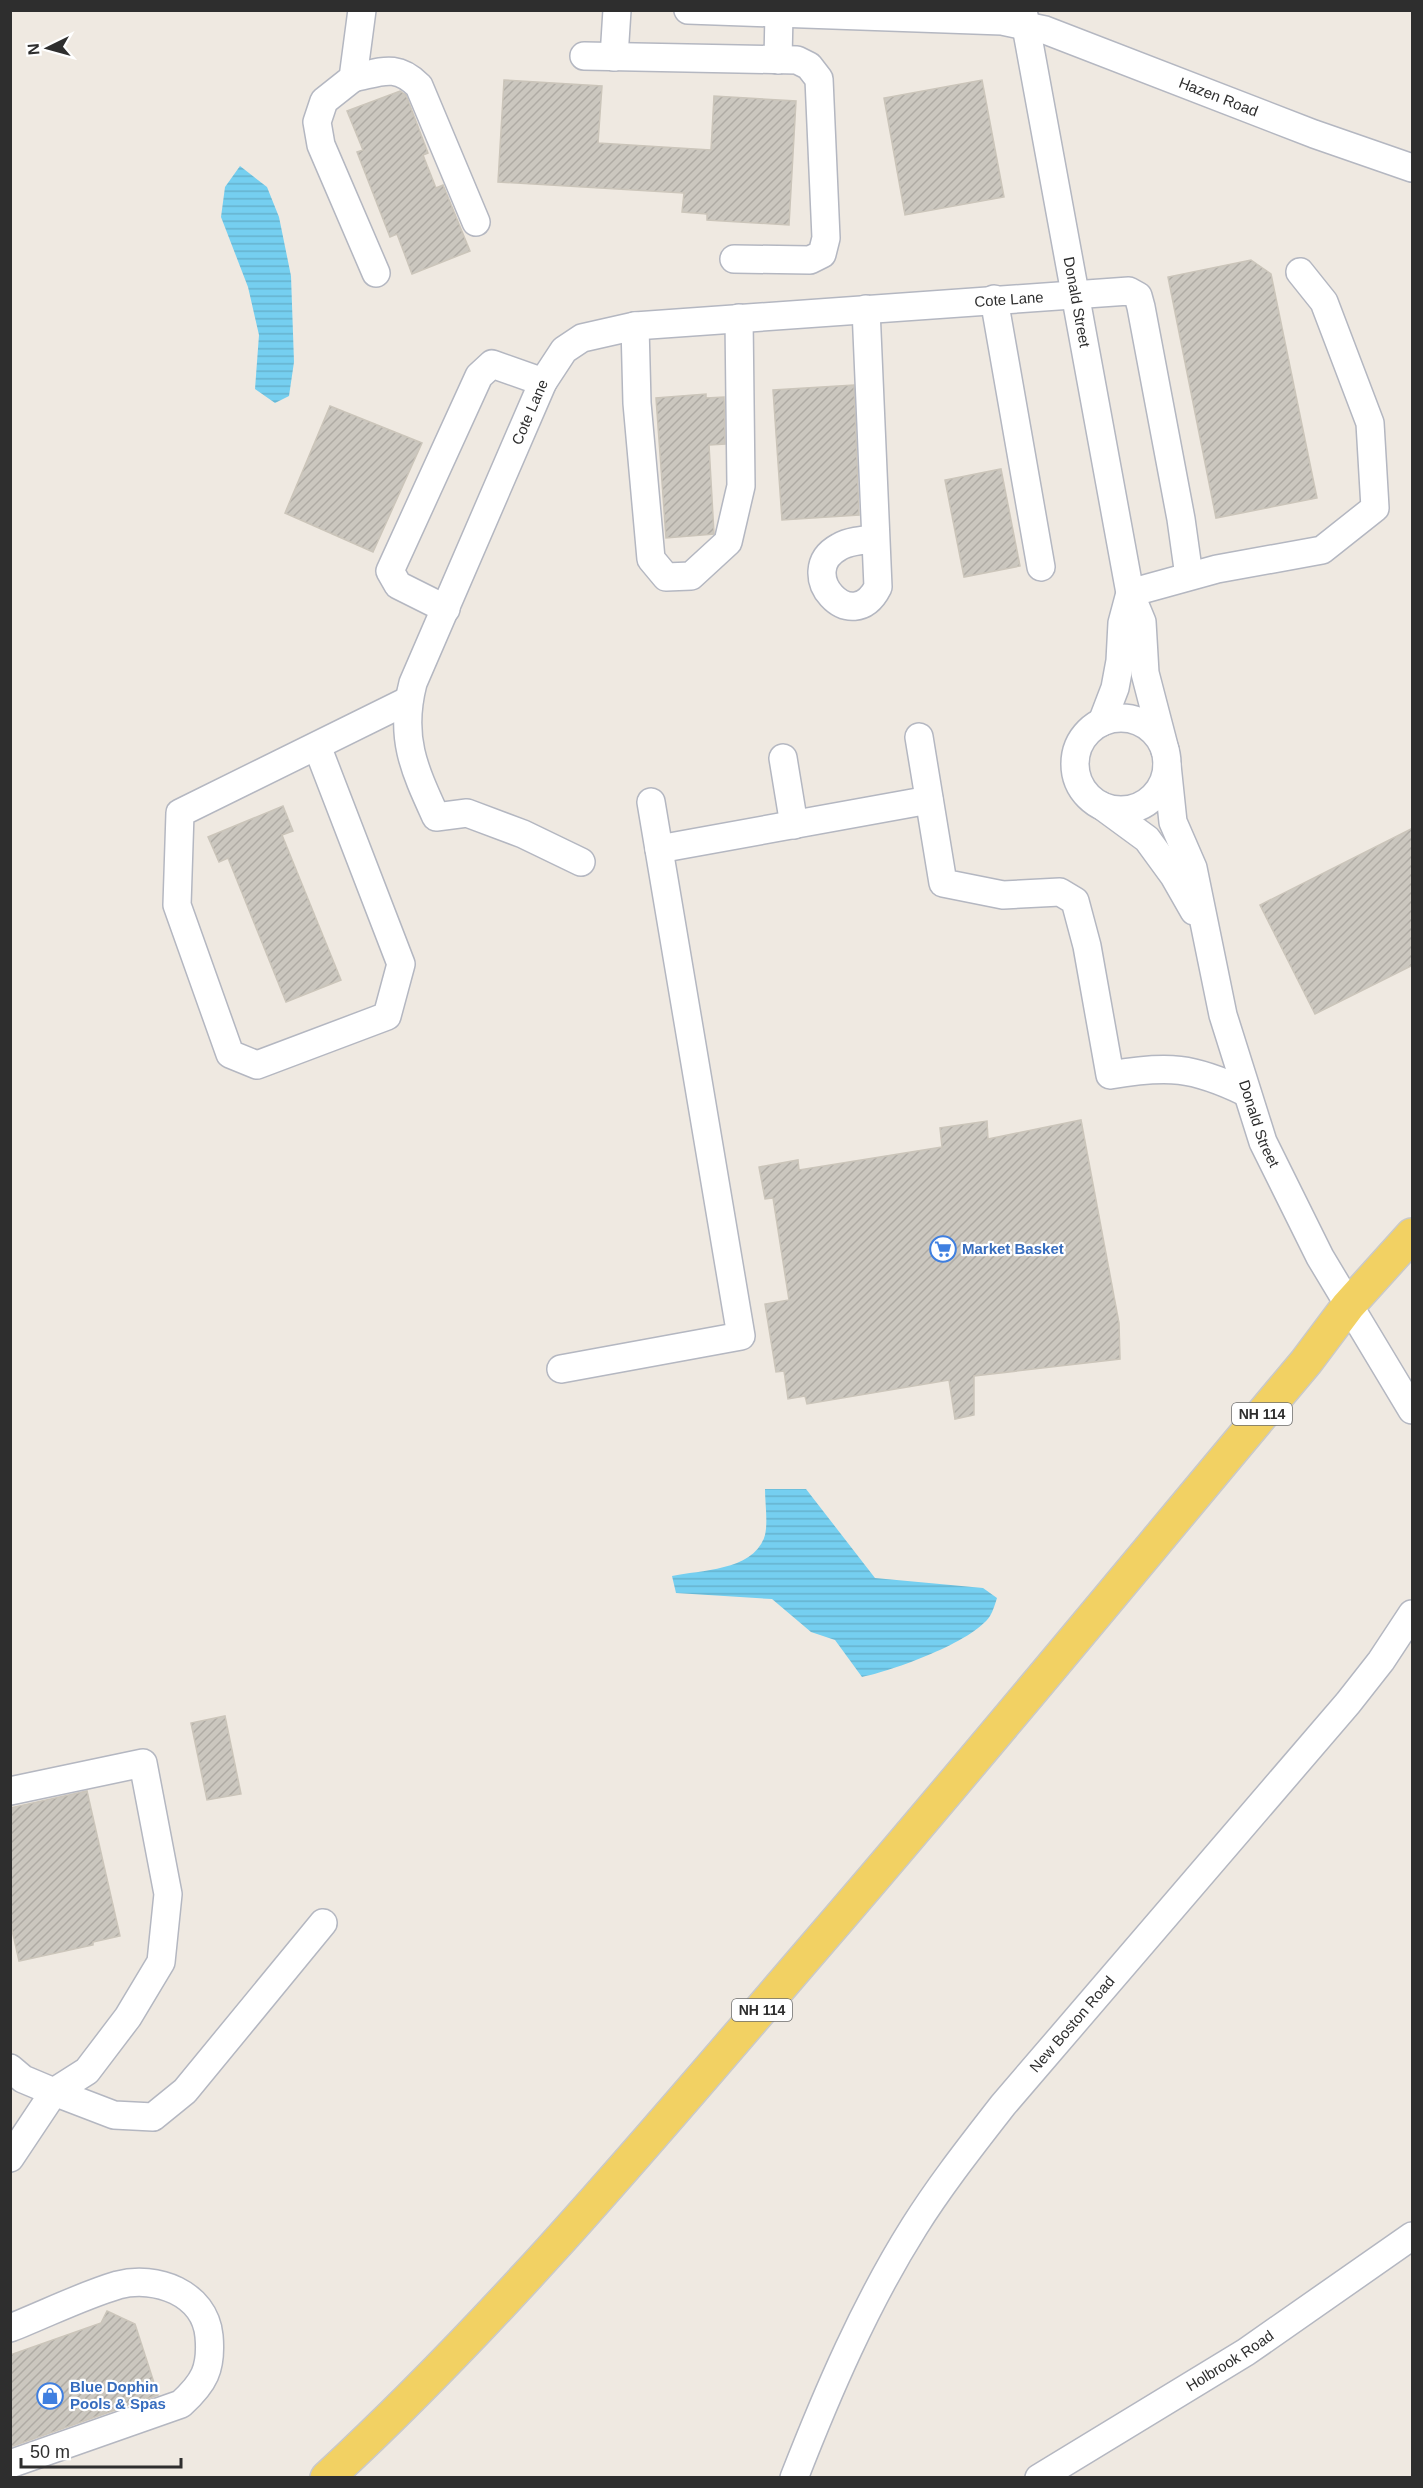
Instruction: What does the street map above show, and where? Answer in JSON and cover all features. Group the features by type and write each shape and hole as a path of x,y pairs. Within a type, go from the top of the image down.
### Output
{"main road":[{"name":"NH 114","path":"327,2478 495,2310 590,2207 781,1988 1306,1362 1348,1306 1413,1236"}],"street":[{"path":"353,78 362,10"},
{"path":"614,57 617,10"},
{"name":"Hazen Road","path":"688,10 1002,21 1025,18 1103,51 1385,161 1413,168"},
{"path":"778,60 779,13"},
{"name":"Donald Street","path":"1025,18 1130,593 1142,622 1146,682 1166,758 1173,822 1193,868 1223,1015 1245,1092 1275,1172 1348,1306"},
{"path":"584,56 797,60 809,66 819,79 826,238 822,254 810,260 734,259"},
{"path":"376,273 321,145 317,122 324,101 353,78 391,70 407,74 419,86 476,222"},
{"path":"1130,593 1189,576 1322,550 1375,508 1370,423 1324,302 1300,272"},
{"name":"Cote Lane","path":"581,861 523,834 467,813 436,817 411,761 406,720 413,684 543,382 564,350 582,338 635,326 1129,291 1138,296 1181,519 1189,576"},
{"path":"994,299 1041,567"},
{"path":"866,309 875,539"},
{"path":"635,326 637,403 651,559 666,577 691,576 728,542 741,486 739,318"},
{"path":"446,609 398,585 390,571 479,376 492,364 543,382"},
{"name":"Donald Street","path":"1130,593 1122,623 1120,661 1115,688 1102,722 1091,729 1081,741 1076,755 1075,770 1079,784 1088,797 1147,839 1174,876 1204,927"},
{"path":"317,746 401,964 387,1016 257,1065 230,1054 177,905 180,813 409,700"},
{"path":"1101,806 1115,810 1131,809 1145,804 1157,794 1164,781 1166,758 1158,736 1147,726 1134,719 1119,717 1102,722"},
{"path":"919,737 943,883 1003,896 1060,892 1075,901 1087,946 1110,1075 1142,1069 1173,1069 1210,1075 1245,1092"},
{"path":"783,758 794,825"},
{"path":"659,849 929,800"},
{"path":"561,1369 741,1336 651,802"},
{"path":"1348,1306 1413,1410"},
{"name":"New Boston Road","path":"794,2478 845,2357 877,2290 914,2227 955,2167 1003,2105 1348,1703 1382,1661 1413,1614"},
{"path":"10,1791 143,1763 166,1886 161,1962 128,2017 87,2072 54,2092 10,2158"},
{"path":"10,2068 23,2079 114,2115 153,2117 185,2091 323,1923"},
{"name":"Holbrook Road","path":"1040,2478 1246,2352 1413,2236"},
{"path":"10,2328 119,2285 153,2284 180,2291 199,2306 208,2327 211,2353 201,2386 181,2404 10,2464"}],"water":[{"path":"240,166 267,187 279,217 291,276 294,362 289,396 275,403 255,389 259,335 248,287 221,217 225,187"},
{"path":"765,1489 806,1489 875,1578 983,1588 997,1598 990,1616 981,1626 950,1645 892,1669 862,1677 835,1640 811,1632 772,1599 676,1593 672,1576 726,1567 750,1556 759,1547 766,1530"}],"building":[{"path":"504,80 602,86 598,143 711,150 714,96 796,101 789,225 707,220 707,214 682,212 684,193 498,182"},
{"path":"982,80 1004,197 905,215 884,98"},
{"path":"400,91 406,95 428,153 423,155 436,188 443,185 470,251 412,274 397,234 390,237 357,152 363,150 347,111"},
{"path":"1251,260 1271,274 1317,498 1216,518 1168,277"},
{"path":"854,385 859,515 782,520 773,390"},
{"path":"706,394 706,398 724,397 725,444 709,445 714,534 666,538 656,398"},
{"path":"330,406 422,443 373,552 285,513"},
{"path":"1001,469 1020,566 964,577 945,480"},
{"path":"283,806 293,831 282,835 341,980 286,1002 228,858 219,862 208,837"},
{"path":"1413,828 1413,965 1315,1014 1260,905"},
{"name":"Market Basket","path":"1081,1120 1119,1323 1120,1359 974,1376 974,1415 955,1419 949,1380 807,1404 805,1396 788,1399 784,1371 776,1372 765,1304 789,1300 773,1198 765,1199 759,1167 798,1160 799,1170 942,1147 940,1128 987,1121 988,1139"},
{"path":"225,1716 241,1794 207,1800 191,1723"},
{"path":"87,1791 120,1936 93,1942 93,1945 19,1961 10,1921 10,1808"},
{"path":"107,2311 135,2324 158,2395 10,2447 10,2355 101,2323"}],"place":[{"name":"Market Basket","path":"943,1249"},
{"name":"Blue Dophin Pools & Spas","path":"50,2396"}]}
